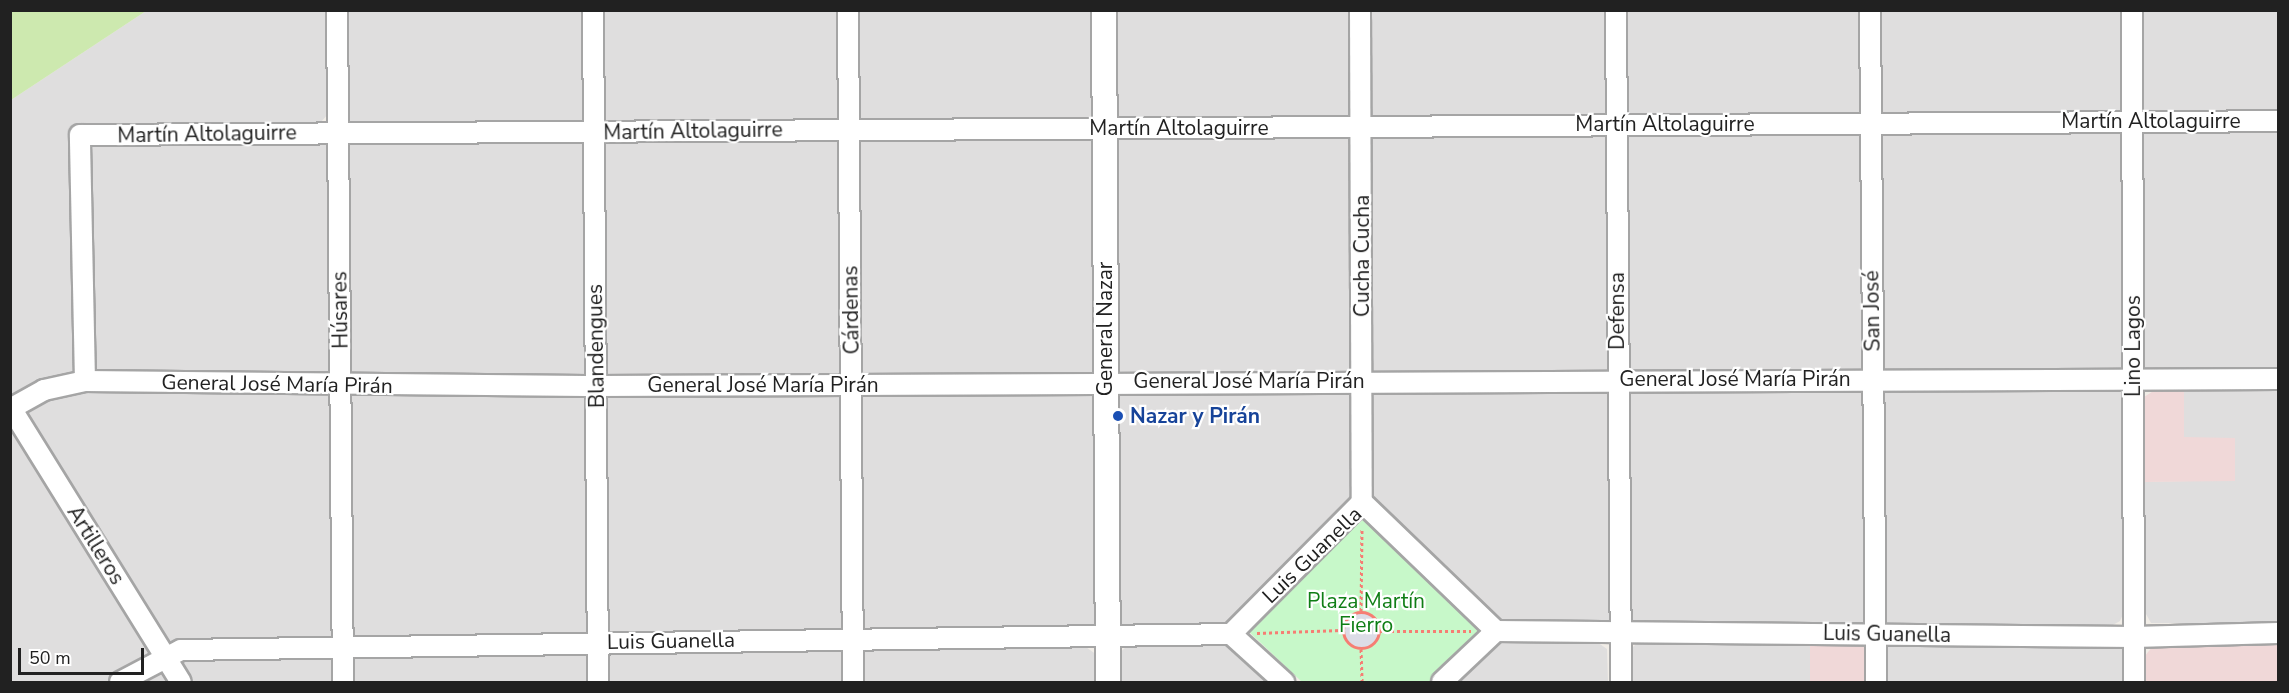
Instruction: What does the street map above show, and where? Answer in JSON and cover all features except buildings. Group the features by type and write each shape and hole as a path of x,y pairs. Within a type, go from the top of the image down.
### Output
{"street":[{"name":"Húsares","path":"337,10 343,682"},
{"name":"Blandengues","path":"593,10 598,682"},
{"name":"Cárdenas","path":"848,10 853,682"},
{"name":"General Nazar","path":"1104,10 1108,682"},
{"name":"Cucha Cucha","path":"1360,10 1362,502"},
{"name":"Defensa","path":"1616,10 1617,379 1622,682"},
{"name":"San José","path":"1870,10 1876,682"},
{"name":"Lino Lagos","path":"2132,10 2134,682"},
{"name":"Martín Altolaguirre","path":"85,381 80,135 2278,121"},
{"name":"General José María Pirán","path":"11,408 44,390 85,381 341,386 596,386 1105,381 2278,379"},
{"name":"Artilleros","path":"11,408 181,682"},
{"name":"Luis Guanella","path":"120,682 165,655 181,650 342,644 1232,634 1362,502 1496,631 2134,637 2278,633"},
{"path":"1442,682 1496,631"},
{"path":"1232,634 1284,682"}],"path":[{"path":"1361,612 1362,502"},
{"path":"1361,612 1375,618 1379,631 1375,642 1361,649 1347,643 1342,630 1348,617 1361,612"},
{"path":"1232,634 1342,630"},
{"path":"1379,631 1496,631"},
{"path":"1361,649 1362,682"}],"shaded area":[{"path":"146,11 331,11 329,113 320,123 74,126 80,359 77,373 11,401 11,100"},
{"path":"346,11 2278,11 2278,369 2123,368 2126,608 2120,621 2111,626 1504,628 1365,509 1238,628 846,634 846,682 11,682 11,418 37,402 62,394 94,392 89,146 93,140 346,141"},
{"path":"2278,386 2278,624 2151,623 2146,614 2144,482 2235,480 2184,438 2184,388"},
{"path":"2158,388 2184,388 2184,437 2235,438 2235,481 2144,482 2144,397"},
{"path":"1361,612 1374,617 1379,630 1374,643 1361,648 1348,643 1343,630 1348,617"},
{"path":"1597,642 1607,649 1608,682 1450,682 1496,643"},
{"path":"1638,642 1810,642 1810,682 1629,682 1629,651"},
{"path":"1810,642 1856,642 1865,645 1867,682 1810,682"},
{"path":"2278,642 2278,682 2146,682 2145,656 2155,643"},
{"path":"1234,644 1278,682 1116,682 1117,655 1126,647"},
{"path":"1890,644 2118,645 2125,652 2125,682 1884,682 1884,653"},
{"path":"1083,645 1097,655 1099,682 862,682 862,658 865,650 872,647"}],"green space":[{"path":"11,10 146,10 146,11 11,100"},
{"name":"Plaza Martín Fierro","path":"1367,516 1484,631 1430,682 1302,682 1246,629"}],"place":[{"name":"Nazar y Pirán","path":"1118,416"}]}
